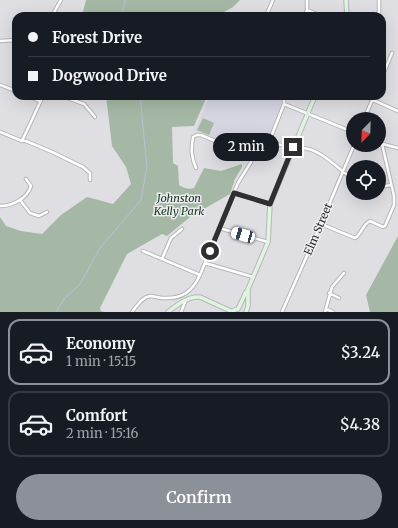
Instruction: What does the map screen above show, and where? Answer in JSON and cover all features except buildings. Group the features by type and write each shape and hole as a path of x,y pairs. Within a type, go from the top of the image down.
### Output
{"street":[{"path":"54,12 61,0"},
{"path":"268,12 273,0"},
{"path":"307,0 307,10 312,12"},
{"path":"346,0 347,12"},
{"path":"379,0 379,12"},
{"path":"0,41 12,40"},
{"path":"386,67 392,53"},
{"path":"0,85 12,90"},
{"path":"22,141 40,100"},
{"path":"73,100 84,104 95,117"},
{"path":"284,100 284,104 269,142 280,146 303,148 320,154 346,174"},
{"path":"168,312 186,300 200,297 232,311 238,309 268,242 270,204 313,100"},
{"path":"367,112 372,100 398,111"},
{"path":"284,104 346,129"},
{"path":"0,132 34,144 83,167 90,174 90,180"},
{"path":"132,312 142,300 150,296 170,298 188,292 193,288 200,275 238,184 251,162 251,159 248,155 201,134 194,137 191,152 196,168"},
{"path":"386,145 398,148"},
{"name":"Elm Street","path":"282,312 351,152"},
{"path":"321,224 356,238 359,236 365,223 370,221 383,227 385,226 394,205 394,196 382,152"},
{"path":"0,206 6,206 20,200 28,193 31,186 26,179"},
{"path":"386,186 391,185"},
{"path":"234,193 270,204"},
{"path":"20,200 33,215 39,216 47,212"},
{"path":"162,259 171,238 182,228"},
{"path":"219,228 268,242"},
{"path":"143,251 200,275"},
{"path":"205,263 253,277"},
{"path":"333,312 326,311 329,293 334,283 344,273"},
{"path":"246,312 248,306 248,289"},
{"path":"329,293 339,298"},
{"path":"181,312 186,300"}],"shaded area":[{"path":"208,100 280,100 287,103 264,159 195,130"}],"green space":[{"path":"86,0 240,0 233,7 224,12 83,12"},
{"name":"Johnston Kelly Park","path":"106,100 205,100 194,126 172,127 173,163 178,166 179,185 190,189 194,188 204,168 221,171 242,164 242,167 235,179 230,194 190,217 167,236 162,234 127,254 100,308 101,311 104,312 0,312 0,217 6,226 21,231 42,234 61,215 87,197 113,204 131,184 126,167 112,146"},
{"path":"203,118 214,123 209,135 197,130"},
{"path":"398,236 398,312 370,312 366,295"}],"waterway":[{"path":"123,12 125,0"},
{"path":"56,312 64,299 80,284 100,248 141,200 147,167 140,100"}],"route":[{"path":"210,251 234,193 270,204 293,147"}]}
